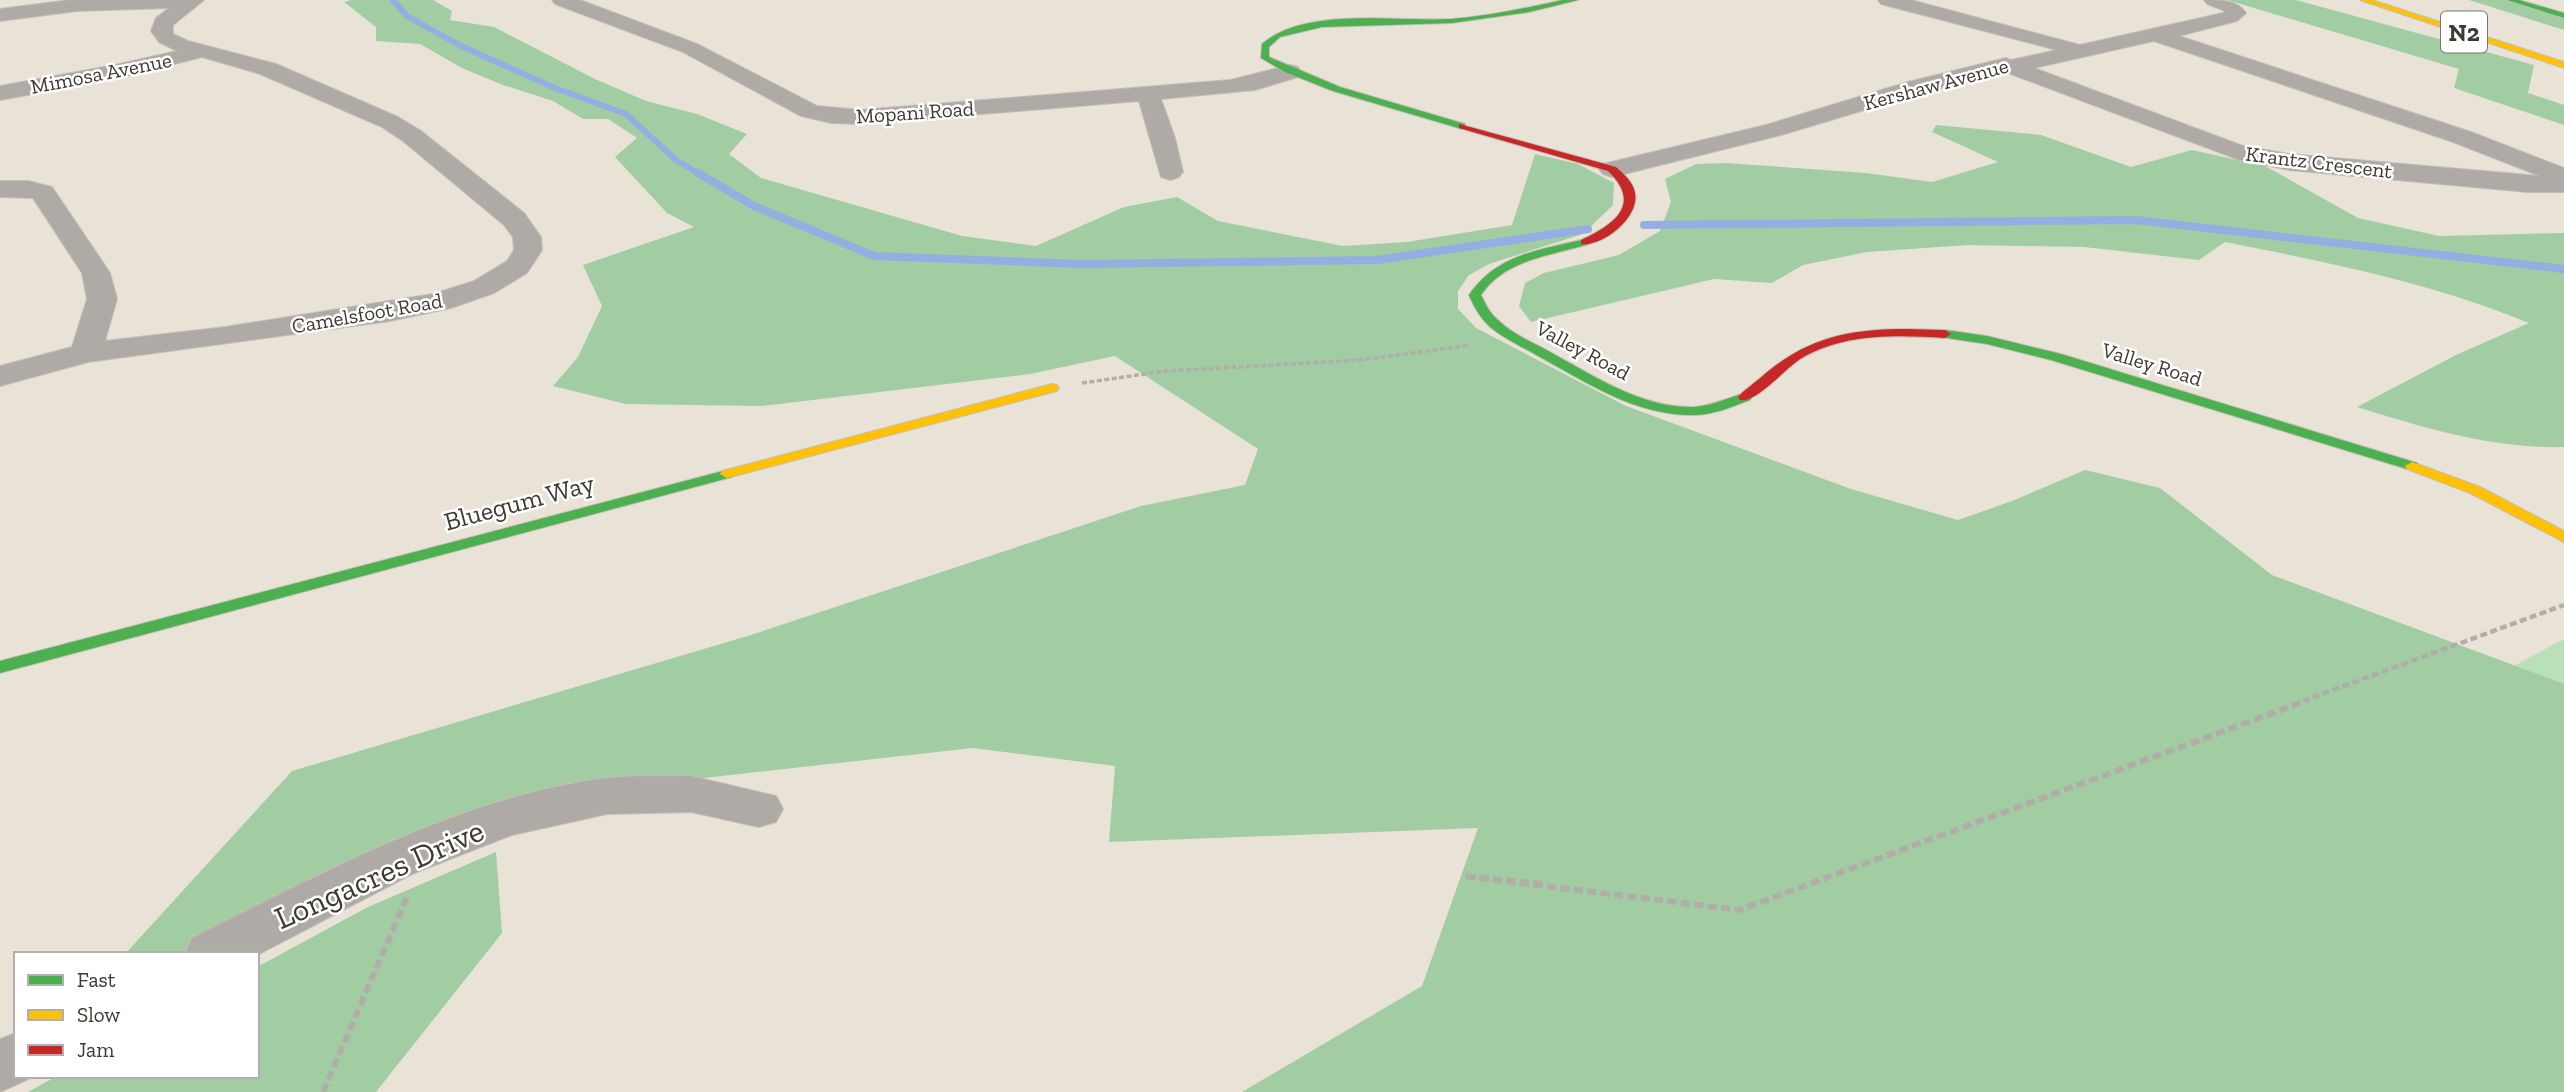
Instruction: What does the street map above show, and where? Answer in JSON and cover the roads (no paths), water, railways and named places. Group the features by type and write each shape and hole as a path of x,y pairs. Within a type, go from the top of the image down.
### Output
{"main road":[{"path":"1574,0 1467,20 1340,24 1291,30 1266,41 1263,49 1265,58 1290,72 1333,88 1612,169"},
{"name":"N2","path":"2364,0 2564,65"},
{"path":"2511,0 2564,16"},
{"name":"Valley Road","path":"1612,169 1629,184 1632,198 1626,215 1613,229 1592,239 1513,262 1493,272 1481,282 1475,295 1479,311 1494,326 1632,398 1664,408 1693,411 1726,406 1746,396 1796,356 1822,343 1848,336 1928,332 1985,340 2058,357 2421,469 2474,490 2564,537"},
{"name":"Bluegum Way","path":"0,667 1052,388"}],"street":[{"name":"Mopani Road","path":"562,0 669,39 809,111 831,116 861,117 1148,95 1255,83 1290,72"},
{"path":"1888,0 2080,49"},
{"name":"Kershaw Avenue","path":"1612,169 1760,134 1916,87 2006,65 2155,35 2230,17 2236,13 2234,8 2214,0"},
{"path":"0,15 119,2 193,1"},
{"name":"Camelsfoot Road","path":"0,376 86,353 300,326 440,302 495,280 517,267 528,250 527,237 513,219 412,136 390,122 268,69 181,45 166,37 161,30 163,22 193,1"},
{"name":"Krantz Crescent","path":"2006,65 2237,152 2289,162 2527,184 2564,184 2560,173 2474,141 2155,35"},
{"name":"Mimosa Avenue","path":"0,93 115,72 202,51"},
{"path":"1148,95 1163,138 1170,172"},
{"path":"0,189 28,189 43,193 96,273 102,299 86,353"},
{"name":"Longacres Drive","path":"215,952 395,860 505,818 607,796 691,794 759,809"}],"waterway":[{"path":"393,0 407,16 459,45 555,88 626,114 676,160 701,175"},
{"path":"698,173 754,206 874,256 1081,264 1377,260 1588,229"},
{"path":"1644,225 2136,220 2564,269"}]}
